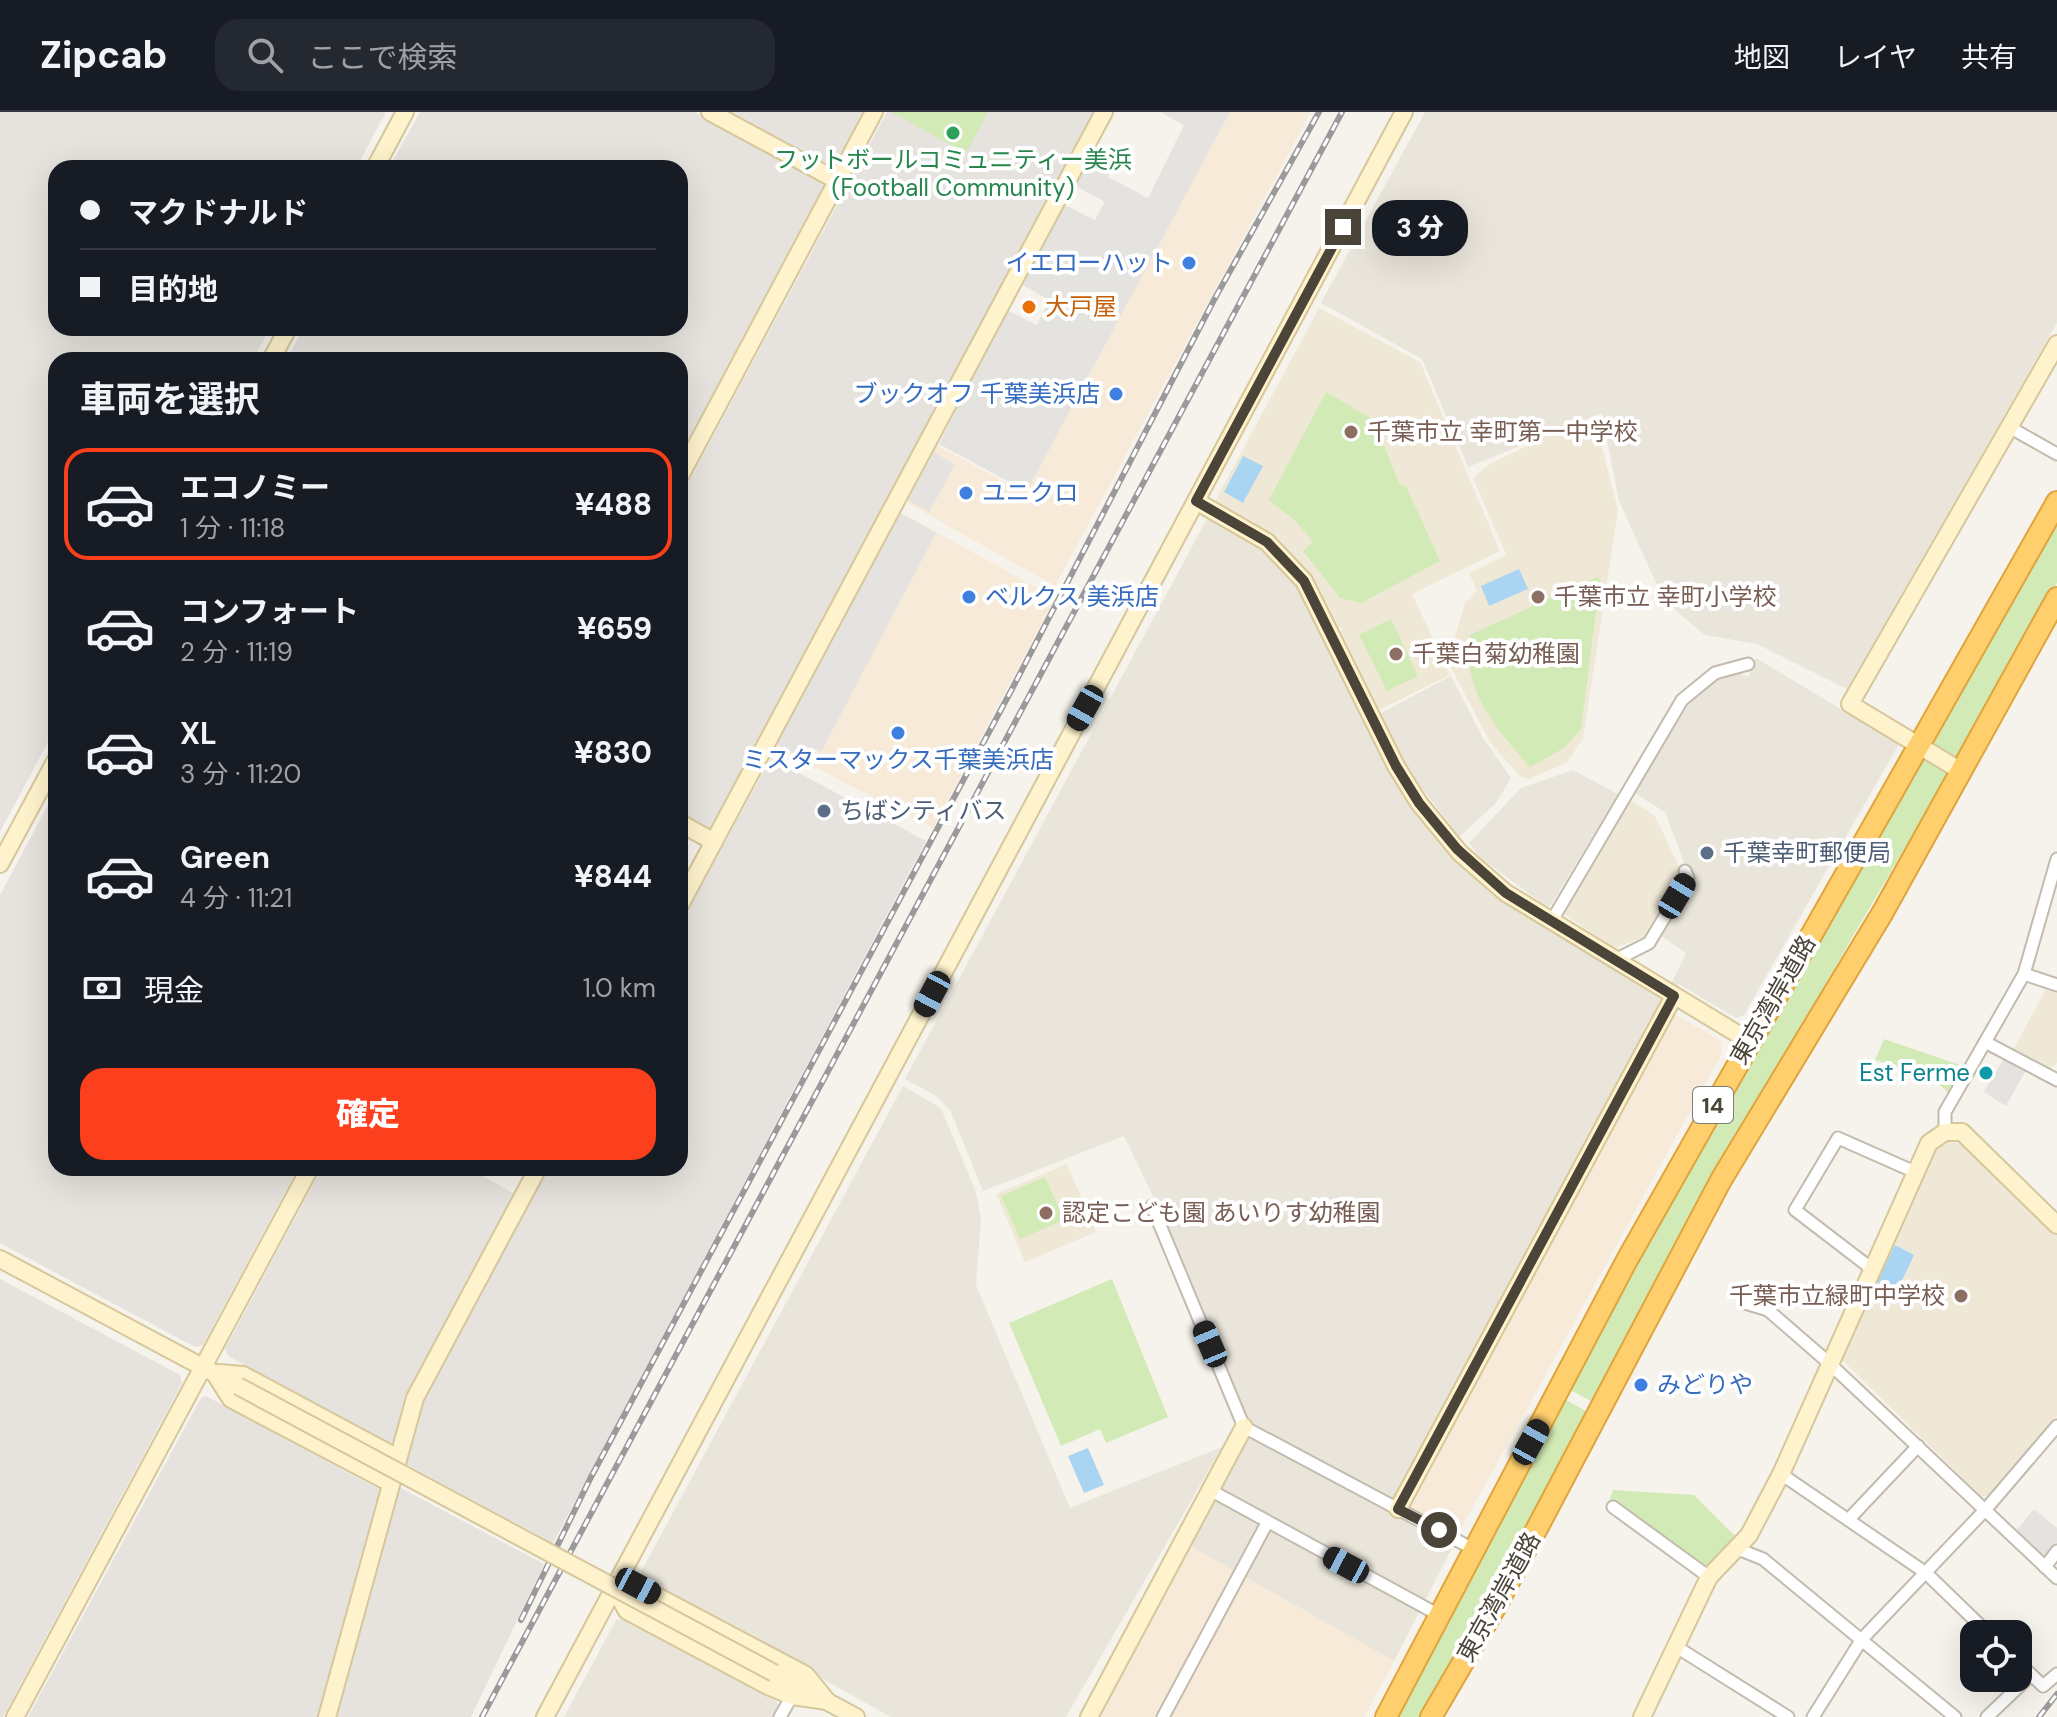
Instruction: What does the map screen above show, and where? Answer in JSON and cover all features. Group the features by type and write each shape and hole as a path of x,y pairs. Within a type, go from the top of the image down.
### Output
{"highway":[{"name":"東京湾岸道路","path":"1386,1717 1599,1311 1749,1041 2057,502"},
{"name":"東京湾岸道路","path":"1431,1717 1496,1606 1721,1180 1883,912 2057,598"}],"street":[{"path":"379,160 405,112"},
{"path":"710,112 838,181"},
{"path":"688,461 874,112"},
{"path":"688,890 1104,112"},
{"path":"545,1717 1404,112"},
{"path":"1961,771 1850,704 2057,344"},
{"path":"2009,427 2057,454"},
{"path":"1196,501 1267,542 1289,562 1314,597 1380,735 1419,803 1476,868 1506,893 1551,922 1749,1041"},
{"path":"1551,922 1682,700 1715,673 1748,664"},
{"path":"0,864 48,775"},
{"path":"688,827 714,842"},
{"path":"1945,1132 1945,1112 2024,974 2057,859"},
{"path":"1615,960 1649,943 1688,878 1685,871"},
{"path":"2024,974 2057,985"},
{"path":"1398,1509 1674,996"},
{"path":"1985,1042 2057,1080"},
{"path":"1642,1717 1709,1577 1738,1549 1781,1474 1929,1143 1945,1132 1962,1132 2049,1208 2057,1225"},
{"path":"1872,1269 1795,1210 1838,1138 1915,1172"},
{"path":"15,1717 208,1370 306,1176"},
{"path":"327,1717 415,1398 534,1176"},
{"path":"1152,1206 1244,1427 1475,1550"},
{"path":"0,1259 856,1717"},
{"path":"1745,1303 1768,1310 1829,1363 2057,1578"},
{"path":"208,1370 243,1375 398,1458"},
{"path":"208,1370 231,1399 390,1483"},
{"path":"1813,1717 1862,1639 1986,1509 2057,1426"},
{"path":"1089,1717 1244,1427"},
{"path":"1849,1519 1918,1446"},
{"path":"1781,1474 1926,1573 1975,1620"},
{"path":"1210,1490 1439,1615"},
{"path":"1613,1507 1709,1577"},
{"path":"1163,1717 1267,1523"},
{"path":"1738,1549 1763,1559 1955,1717"},
{"path":"2045,1567 2057,1551"},
{"path":"613,1586 627,1611 792,1696 827,1701"},
{"path":"613,1586 638,1586 794,1668 806,1675 827,1701"},
{"path":"1675,1646 1788,1717"},
{"path":"2032,1676 2043,1686 2057,1674"},
{"path":"1987,1717 2013,1692"},
{"path":"780,1717 792,1696"}],"shaded area":[{"path":"0,112 386,112 360,160 48,160 48,336 266,336 257,352 48,352 48,742 0,832"},
{"path":"420,112 695,112 822,180 824,185 688,440 688,352 290,352 300,336 688,336 688,160 393,160"},
{"path":"725,112 864,112 834,167 829,167"},
{"path":"887,112 1096,112 712,828 708,830 688,819 688,483"},
{"path":"1160,112 1230,112 1029,487 1022,489 939,444 1007,310 1037,325 1049,300 1021,284 1063,204 1095,220 1105,202 1074,185 1089,155 1112,168 1108,177 1148,198 1184,125"},
{"path":"1230,112 1311,112 1055,586 904,501 934,444 1020,490"},
{"path":"1425,112 2057,112 2057,323 1847,689 1757,644 1705,635 1676,611 1657,585 1619,501 1602,413 1468,467 1422,359 1321,303"},
{"name":"千葉市立 幸町第一中学校","path":"1319,308 1420,362 1500,551 1412,594 1450,675 1379,710 1341,633 1343,627 1338,629 1312,578 1279,539 1215,501"},
{"name":"千葉市立 幸町小学校","path":"1583,418 1596,424 1618,510 1583,739 1567,762 1529,779 1520,776 1490,742 1447,660 1458,649 1455,637 1465,603 1477,591 1469,573 1506,555 1473,478 1490,464"},
{"path":"934,452 955,465 929,512 908,500"},
{"path":"899,512 936,533 821,752 811,747 804,758 776,744"},
{"path":"904,514 1055,598 933,828 776,747 899,516"},
{"path":"1208,517 1259,544 1291,576 1381,754 1401,790 1437,839 1496,894 1663,1001 1396,1502 1249,1423 1162,1215 1124,1136 983,1191 950,1110 936,1096 905,1079"},
{"path":"1756,658 1899,744 1744,1015 1736,1018 1679,984 1676,988 1671,984 1686,953 1660,935 1694,877 1689,864 1685,865 1665,812 1636,794 1635,789 1695,695 1726,674 1737,671 1748,677"},
{"path":"1451,676 1483,738 1511,778 1496,803 1459,837 1410,772 1381,713"},
{"path":"771,758 926,841 553,1543 404,1463 417,1410 544,1176 688,1176 688,910"},
{"path":"1573,770 1618,794 1550,906 1546,906 1481,858 1469,843 1521,788"},
{"path":"1630,800 1655,816 1682,873 1644,937 1614,948 1561,912"},
{"path":"48,805 48,1176 294,1176 203,1345 195,1347 0,1243 0,895"},
{"path":"2047,987 2057,991 2057,1063 2048,1071 2012,1052"},
{"path":"1676,1015 1721,1041 1722,1053 1458,1534 1407,1506 1670,1017"},
{"path":"2004,1058 2026,1070 2006,1106 1984,1092"},
{"path":"903,1086 939,1107 976,1192 981,1219 976,1285 1070,1508 1222,1447 1066,1717 891,1717 644,1579 641,1572"},
{"name":"千葉市立緑町中学校","path":"1944,1141 1965,1144 2057,1235 2057,1416 1989,1496 1981,1496 1838,1356 1934,1149"},
{"name":"認定こども園 あいりす幼稚園","path":"1067,1164 1096,1232 1025,1262 996,1194"},
{"path":"318,1176 482,1176 515,1194 403,1403 394,1441 390,1443 228,1356 225,1349"},
{"path":"0,1279 180,1375 182,1383 3,1717 0,1717"},
{"path":"206,1396 380,1490 319,1717 28,1717 201,1398"},
{"path":"1252,1436 1454,1544 1394,1661 1188,1545 1245,1438"},
{"path":"397,1486 544,1564 471,1717 334,1717"},
{"path":"2034,1509 2057,1528 2057,1542 2047,1555 2041,1555 2016,1531"},
{"path":"1188,1545 1394,1661 1364,1717 1095,1717"},
{"path":"624,1619 776,1701 779,1706 773,1717 564,1717 616,1620"}],"green space":[{"name":"フットボールコミュニティー美浜 (Football Community)","path":"891,112 988,112 966,153"},
{"path":"1326,392 1373,419 1400,485 1406,486 1440,561 1361,603 1340,598 1303,551 1313,542 1296,521 1269,500"},
{"path":"2057,519 2057,583 1955,761 1929,746"},
{"path":"1596,577 1600,579 1581,729 1564,748 1530,767 1494,723 1476,690 1469,655 1470,635"},
{"path":"1391,619 1418,676 1387,691 1359,635"},
{"path":"1922,758 1949,773 1850,941 1593,1402 1570,1390 1747,1064"},
{"path":"1884,1039 1963,1066 1948,1092 1930,1077 1875,1060"},
{"path":"1045,1177 1064,1220 1020,1239 1001,1196"},
{"path":"1112,1279 1168,1417 1106,1443 1100,1429 1061,1446 1009,1323"},
{"path":"1566,1400 1586,1411 1490,1596 1419,1717 1396,1717"},
{"path":"1613,1490 1694,1495 1738,1539 1706,1570 1610,1499"}],"water":[{"path":"1243,456 1263,466 1243,503 1224,492"},
{"path":"1519,569 1528,589 1489,606 1481,586"},
{"path":"1895,1245 1914,1255 1897,1291 1877,1282"},
{"path":"1088,1448 1104,1485 1084,1493 1068,1456"}],"railway":[{"path":"521,1620 590,1479 1012,689 1215,298 1319,112"},
{"path":"482,1717 1342,112"},
{"path":"2039,1717 2057,1694"}],"place":[{"name":"フットボールコミュニティー美浜 (Football Community)","path":"953,133"},
{"name":"イエローハット","path":"1189,263"},
{"name":"大戸屋","path":"1029,307"},
{"name":"ブックオフ 千葉美浜店","path":"1116,394"},
{"name":"千葉市立 幸町第一中学校","path":"1351,432"},
{"name":"ユニクロ","path":"966,493"},
{"name":"ベルクス 美浜店","path":"969,597"},
{"name":"千葉市立 幸町小学校","path":"1538,597"},
{"name":"千葉白菊幼稚園","path":"1396,654"},
{"name":"ミスターマックス千葉美浜店","path":"898,733"},
{"name":"ちばシティバス","path":"824,811"},
{"name":"千葉幸町郵便局","path":"1707,853"},
{"name":"Est Ferme","path":"1986,1073"},
{"name":"認定こども園 あいりす幼稚園","path":"1046,1213"},
{"name":"千葉市立緑町中学校","path":"1961,1296"},
{"name":"みどりや","path":"1641,1385"}],"route":[{"path":"1343,227 1196,501 1267,542 1279,551 1304,581 1396,766 1419,803 1457,849 1506,893 1674,996 1398,1509 1439,1530"}]}
